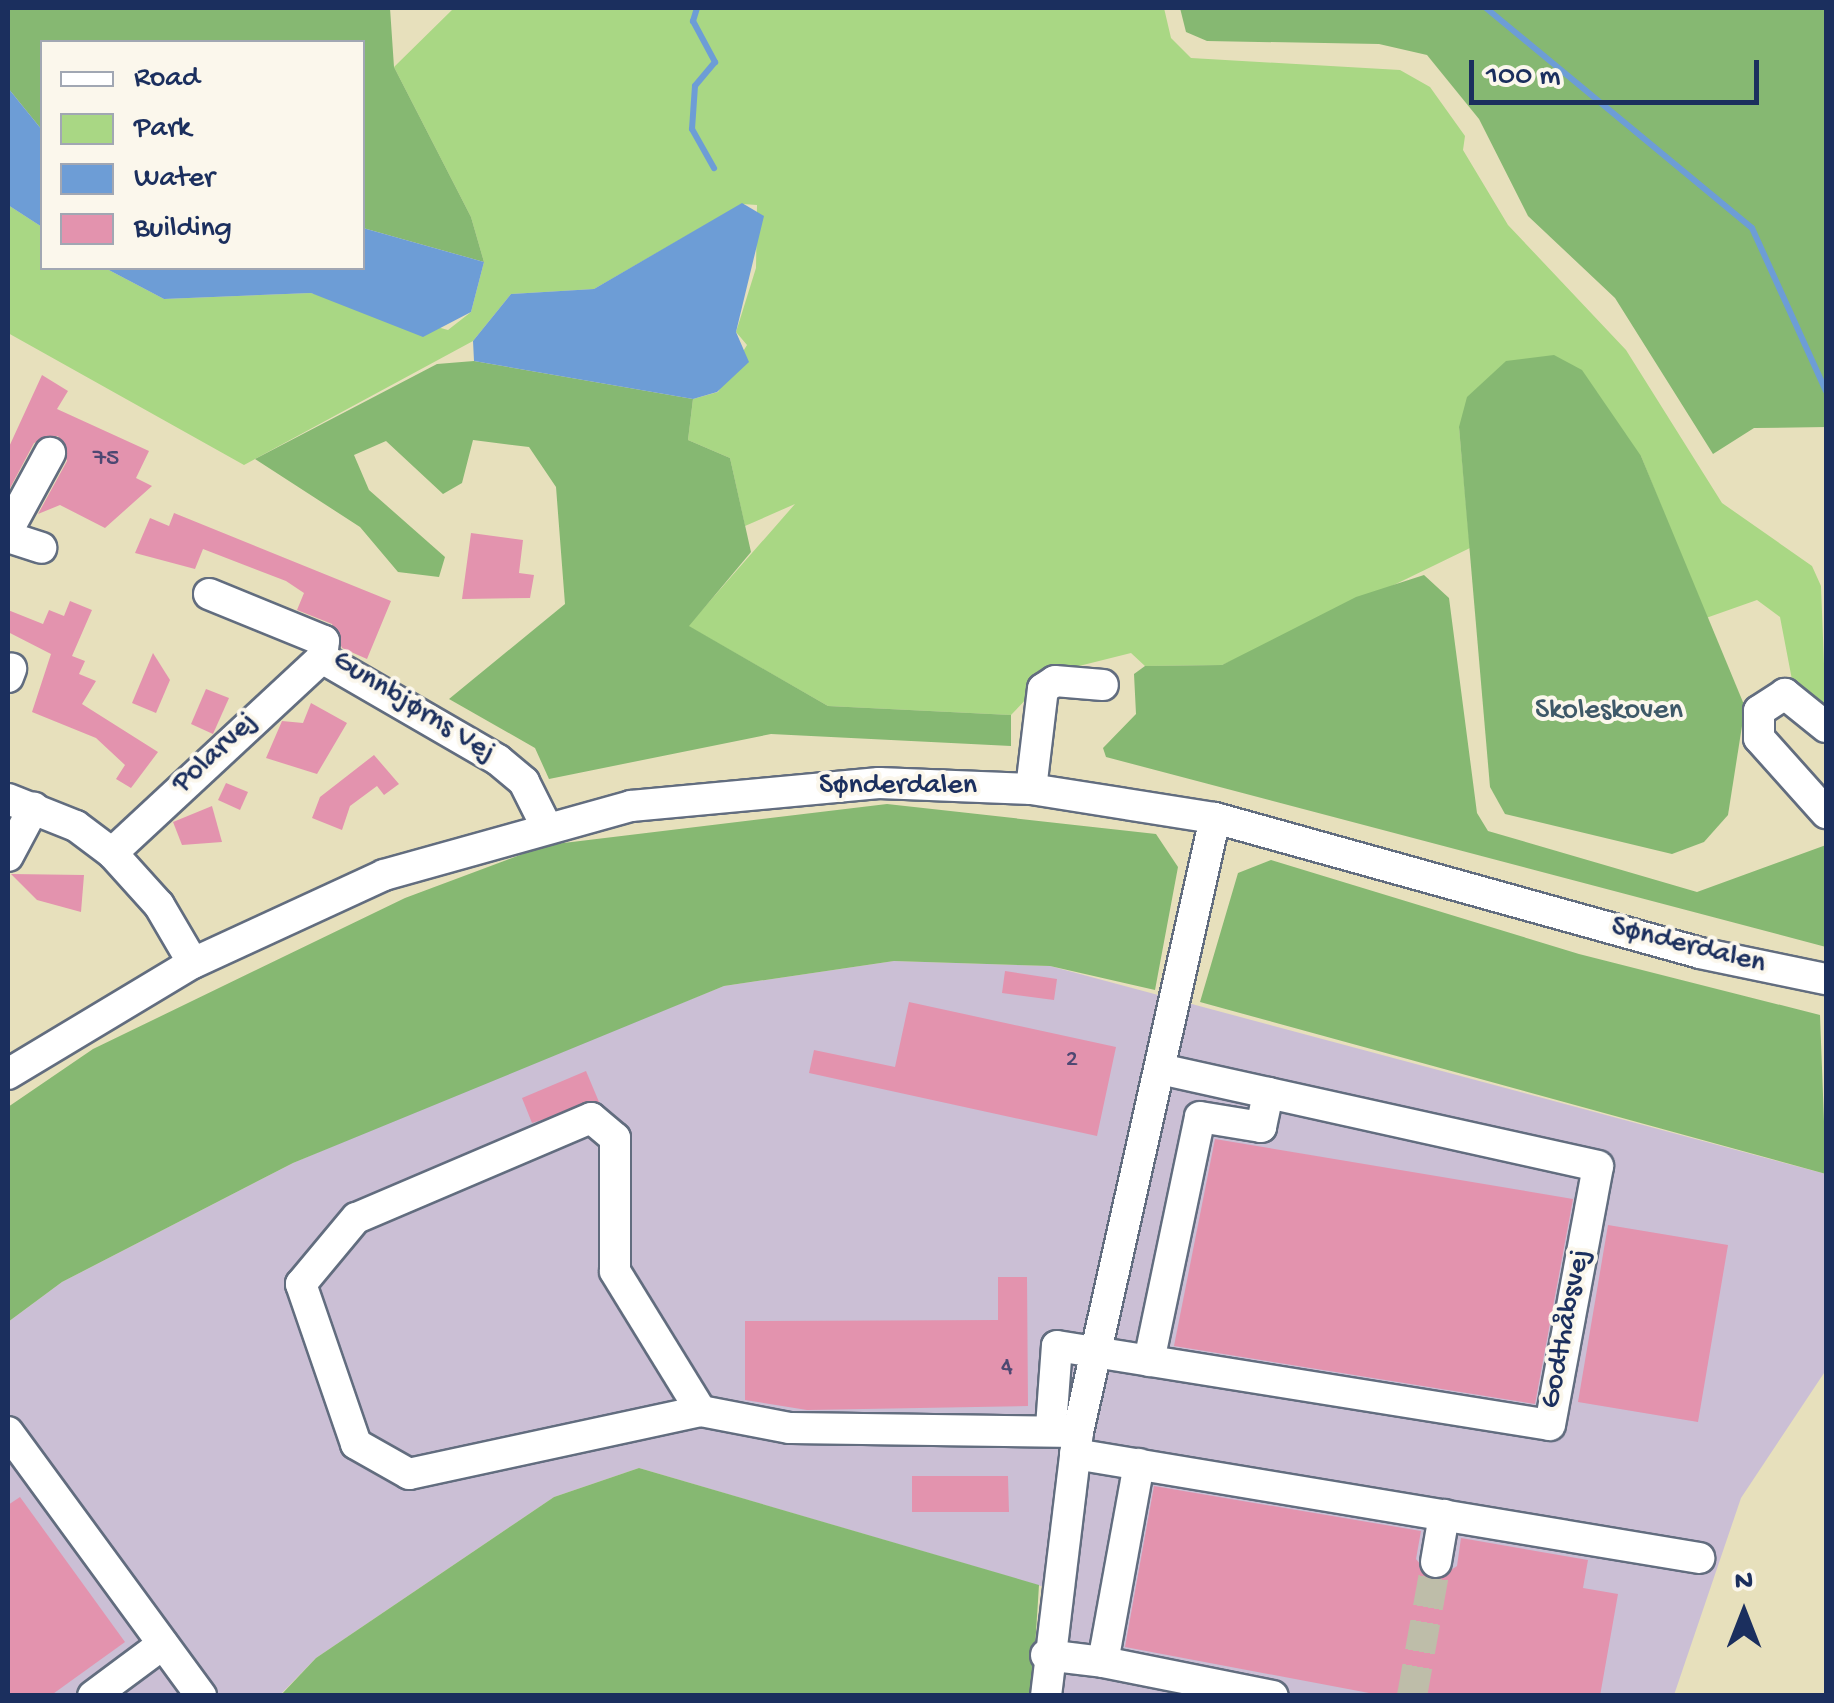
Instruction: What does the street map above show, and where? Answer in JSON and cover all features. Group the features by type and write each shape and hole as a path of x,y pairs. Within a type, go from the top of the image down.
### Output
{"street":[{"path":"42,548 8,534 50,453"},
{"name":"Gunnbjørns Vej","path":"209,594 324,641 322,658 498,760 524,782 545,824"},
{"name":"Polarvej","path":"112,853 322,658"},
{"path":"1032,789 1043,688 1055,680 1103,685"},
{"path":"1826,728 1784,694 1760,711 1759,738 1826,813"},
{"name":"Sønderdalen","path":"8,1074 192,963 384,875 545,824 730,792 880,783 1032,789 1215,818 1682,948 1826,979"},
{"path":"8,856 21,803 112,853 159,905 192,963"},
{"path":"1046,1696 1046,1656 1068,1437 1097,1350 1215,818"},
{"name":"Godthåbsvej","path":"1097,1350 1550,1425 1598,1166 1160,1069"},
{"path":"1149,1361 1200,1118 1261,1128 1268,1093"},
{"path":"701,1411 614,1271 616,1138 591,1118 356,1218 301,1284 356,1444 409,1474 701,1411 789,1428 1068,1437 1138,1464 1699,1558"},
{"path":"8,1432 201,1696"},
{"path":"1108,1664 1138,1464"},
{"path":"1436,1562 1444,1516"},
{"path":"93,1696 164,1644"},
{"path":"1046,1656 1273,1696"}],"shaded area":[{"path":"894,961 1050,966 1826,1174 1826,1370 1741,1498 1674,1695 1060,1695 1068,1594 639,1468 554,1497 316,1658 280,1695 8,1696 8,1322 62,1282 293,1163 489,1080 724,986"}],"green space":[{"path":"8,8 390,8 394,67 471,217 484,262 365,229 365,40 40,40 40,128 8,88"},
{"path":"454,8 1164,8 1171,38 1191,58 1400,70 1430,87 1465,136 1463,150 1508,225 1626,350 1722,503 1812,566 1821,586 1826,716 1793,685 1780,617 1757,600 1706,618 1641,456 1459,427 1470,548 1293,634 1222,665 1145,666 1131,653 1051,673 1011,715 828,706 688,626 795,504 745,526 730,458 688,440 693,399 718,392 747,345 736,332 756,268 757,205 742,204 594,289 511,294 473,341 244,465 8,333 8,205 40,226 40,270 109,270 164,299 311,293 448,330 471,312 484,262 471,217 394,67"},
{"path":"1180,8 1826,8 1826,427 1754,428 1713,454 1615,298 1528,216 1479,119 1427,55 1379,44 1207,41 1186,32"},
{"name":"Skoleskoven","path":"1554,355 1582,370 1641,456 1745,707 1728,815 1704,842 1672,854 1505,814 1490,787 1459,427 1467,397 1506,361"},
{"path":"474,361 693,399 688,440 730,458 751,552 689,626 828,706 1011,715 1011,746 771,734 549,779 535,748 449,699 565,604 556,487 529,447 473,440 462,483 443,494 386,441 354,455 369,490 445,557 439,577 398,572 360,527 255,459 437,364"},
{"path":"1424,575 1449,598 1477,813 1488,831 1697,892 1826,845 1826,947 1106,757 1103,748 1136,714 1134,674 1145,666 1222,665 1356,597"},
{"path":"887,804 1156,834 1178,867 1155,990 1050,966 894,961 724,986 293,1163 62,1282 8,1322 8,1107 93,1049 405,898 547,845"},
{"path":"1271,860 1579,954 1820,1015 1826,1174 1200,1002 1238,873"},
{"path":"639,1468 1039,1585 1032,1695 280,1696 316,1658 554,1497"}],"water":[{"path":"8,88 40,128 40,226 8,205"},
{"path":"742,203 764,216 736,332 749,362 717,392 693,399 474,361 473,341 511,294 594,289"},
{"path":"365,229 484,262 471,312 423,337 311,293 164,299 109,270 365,270"}],"building":[{"path":"42,375 68,391 57,409 149,451 136,478 152,486 105,528 60,505 38,514 67,461 58,436 34,443 8,492 8,449"},
{"path":"174,513 391,601 367,659 342,648 332,624 297,610 304,593 286,581 203,549 195,569 135,553 150,518 169,526"},
{"path":"471,533 523,540 519,573 534,575 530,598 462,599"},
{"path":"70,601 92,610 72,656 85,661 79,674 96,681 82,704 158,752 131,788 116,779 125,765 96,738 32,712 51,654 8,632 8,610 43,624 49,610 64,616"},
{"path":"153,653 170,680 156,713 132,703"},
{"path":"206,689 229,698 213,734 191,724"},
{"path":"311,703 347,723 317,774 266,758 282,721 303,723"},
{"path":"374,755 399,784 384,795 377,786 350,806 342,830 312,818 320,797"},
{"path":"226,783 248,792 240,810 218,800"},
{"path":"212,806 222,842 182,845 173,822"},
{"path":"11,874 84,875 81,912 37,900"},
{"path":"1005,971 1057,979 1054,1000 1002,993"},
{"path":"909,1002 1116,1047 1097,1136 809,1073 814,1050 895,1067"},
{"path":"586,1071 599,1102 532,1123 522,1098"},
{"path":"1215,1139 1573,1199 1535,1404 1174,1346"},
{"path":"1608,1225 1728,1245 1698,1422 1578,1402"},
{"path":"998,1277 1027,1277 1028,1406 807,1410 745,1400 745,1321 998,1320"},
{"path":"912,1476 1008,1476 1009,1512 912,1512"},
{"path":"1154,1486 1421,1531 1416,1559 1434,1581 1457,1566 1461,1538 1588,1560 1583,1588 1618,1594 1600,1696 1385,1696 1125,1647"},
{"path":"20,1497 125,1642 50,1696 8,1696 8,1505"}],"waterway":[{"path":"697,8 693,21 715,62 695,86 692,129 714,168"},
{"path":"1486,8 1752,228 1826,391"}],"tunnel":[{"path":"1412,1696 1436,1562"}]}
